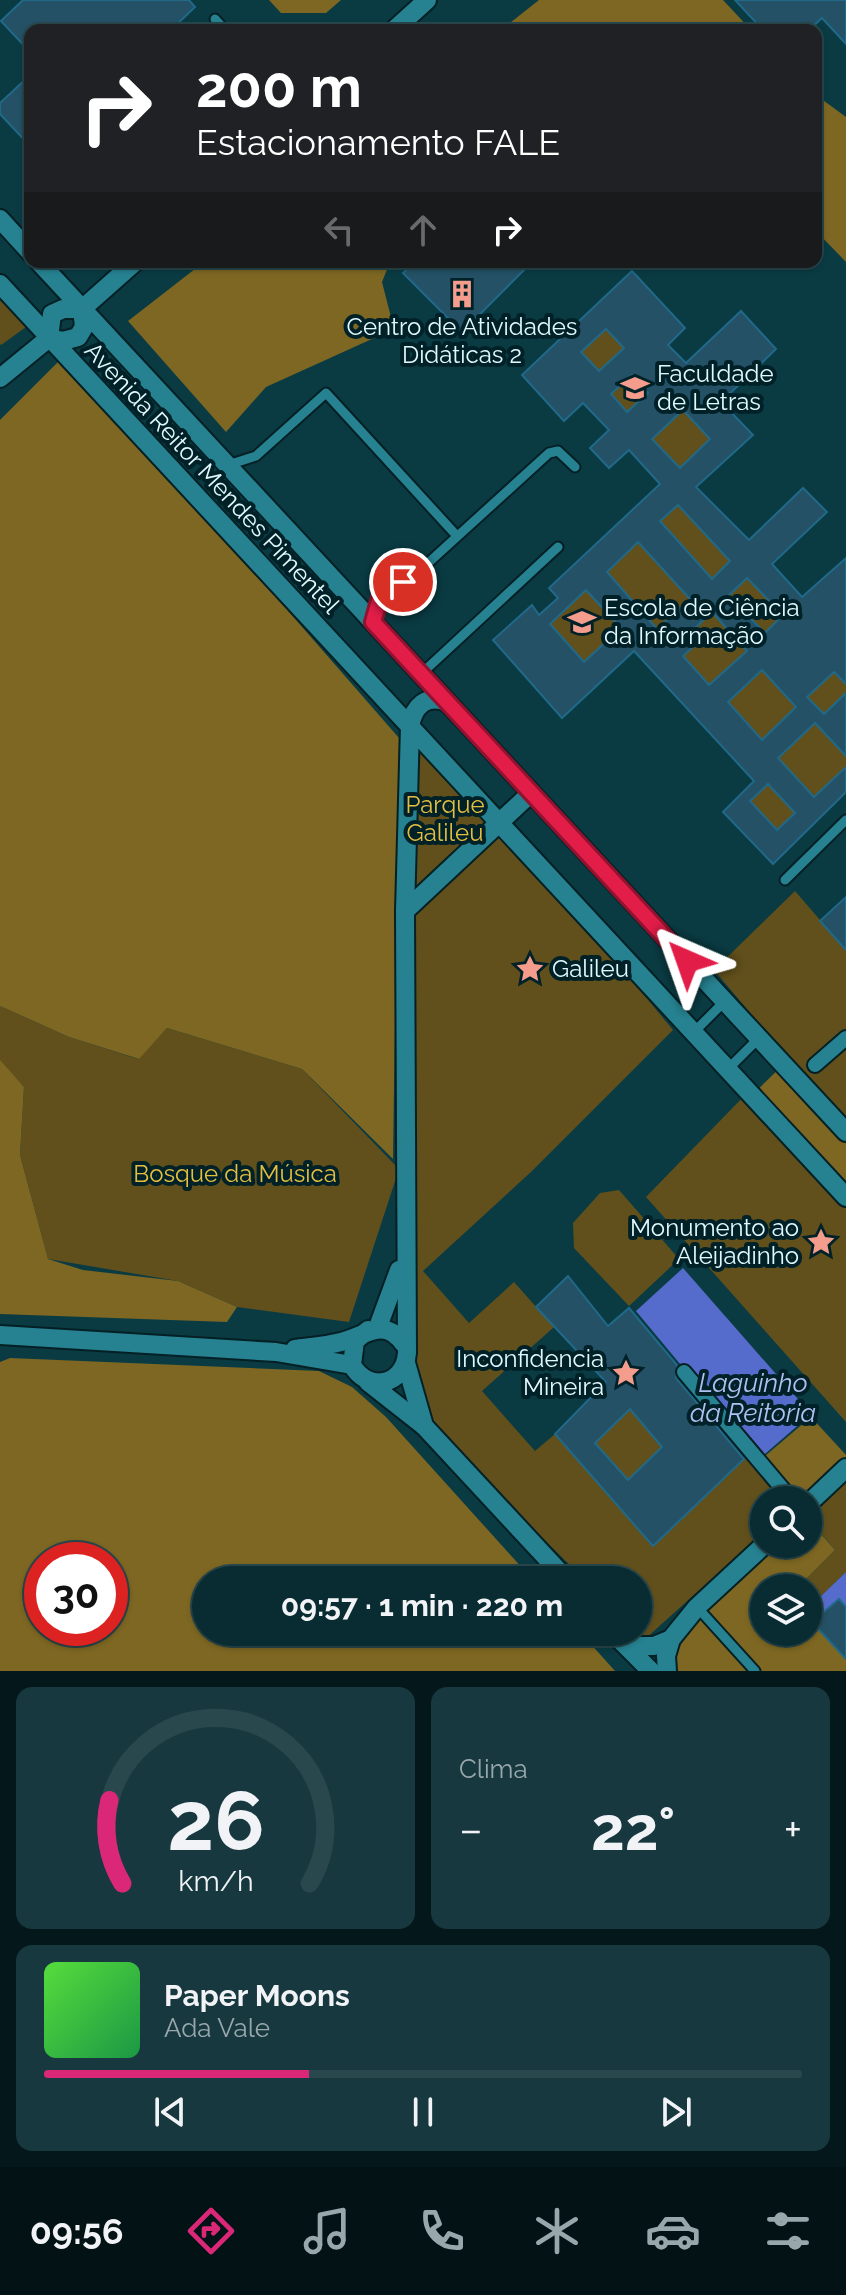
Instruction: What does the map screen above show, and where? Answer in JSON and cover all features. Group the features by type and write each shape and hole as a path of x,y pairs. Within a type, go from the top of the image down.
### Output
{"street":[{"path":"401,24 427,0"},
{"path":"0,219 24,245"},
{"name":"Avenida Reitor Mendes Pimentel","path":"44,268 846,1132"},
{"path":"0,378 49,338 52,314 63,309 82,309 118,270"},
{"name":"Avenida Reitor Mendes Pimentel","path":"0,284 846,1197"},
{"path":"49,338 63,341 78,337 84,327 82,309"},
{"path":"424,1426 406,1363 404,1344 405,911 410,726 418,705 437,698 447,702"},
{"path":"405,911 531,793"},
{"path":"815,1065 846,1038"},
{"path":"405,1248 373,1328 355,1341 358,1372 424,1426 554,1566"},
{"path":"276,1352 343,1342 373,1328 389,1329 404,1344"},
{"path":"4,1338 276,1352 358,1372 374,1383 394,1379 406,1363"},
{"path":"684,1372 780,1486"},
{"path":"822,1491 846,1468"},
{"path":"667,1671 666,1656 671,1639 697,1607 750,1558"},
{"path":"632,1652 671,1639"},
{"path":"626,1646 651,1671"}],"lane":[{"path":"215,19 220,24"},
{"path":"228,465 256,456 326,393 457,536"},
{"path":"373,622 381,594 403,582 549,453 558,451 575,467"},
{"path":"421,674 558,547"},
{"path":"785,880 846,820"},
{"path":"694,1032 724,1002"},
{"path":"728,1069 758,1039"},
{"path":"697,1607 755,1671"}],"green space":[{"path":"0,297 26,327 1,345 0,344"},
{"path":"614,321 611,334 624,348 593,377 575,357"},
{"path":"647,361 648,393 627,412 611,394"},
{"path":"683,410 710,439 680,468 652,439"},
{"path":"678,505 730,561 712,579 660,521"},
{"path":"638,542 690,599 657,629 607,572"},
{"path":"747,578 783,615 765,633 728,596"},
{"path":"586,590 621,628 584,662 550,624"},
{"path":"712,612 747,651 709,685 683,656 702,639 694,629"},
{"path":"762,670 796,707 762,740 728,703"},
{"path":"834,672 846,684 846,693 824,714 807,697"},
{"path":"815,723 846,756 846,767 815,797 778,758"},
{"name":"Parque Galileu","path":"410,726 499,823 405,911"},
{"path":"768,784 795,813 777,830 750,801"},
{"path":"494,831 620,966 673,1030 532,1171 423,1271 469,1323 514,1282 554,1327 482,1391 535,1451 555,1434 650,1541 748,1454 772,1486 750,1486 750,1545 652,1633 652,1566 571,1566 426,1423 411,1362 409,919"},
{"path":"795,891 846,950 846,1127 714,970"},
{"name":"Bosque da Música","path":"0,1006 69,1037 138,1059 167,1028 302,1069 399,1169 349,1322 237,1307 178,1281 48,1259 20,1155 24,1087 0,1063"},
{"path":"748,1092 846,1197 846,1422 646,1197"},
{"path":"619,1190 679,1259 629,1306 574,1248 573,1223 600,1193"},
{"path":"630,1409 662,1447 628,1480 595,1443"},
{"path":"846,1471 846,1572 822,1595 822,1574 811,1574 835,1550 822,1535 822,1493"}],"shaded area":[{"path":"269,0 341,0 326,13 281,13"},
{"path":"539,0 723,0 745,24 509,24"},
{"path":"822,99 846,117 846,262 822,237"},
{"path":"196,268 388,268 382,282 394,329 266,387 226,432 128,321"},
{"path":"65,355 399,738 393,1159 302,1069 167,1028 139,1059 69,1037 0,1006 0,420"},
{"path":"0,1060 24,1087 20,1155 48,1259 83,1270 178,1281 237,1307 227,1322 0,1314"},
{"path":"783,1065 846,1133 846,1197 752,1095"},
{"path":"10,1358 319,1371 352,1387 386,1417 520,1566 192,1566 192,1646 593,1646 615,1671 0,1671 0,1362"},
{"path":"811,1417 846,1455 846,1466 822,1487 780,1486 759,1461"},
{"path":"822,1535 835,1550 811,1574 750,1574 750,1646 822,1646 822,1633 846,1659 846,1671 667,1671 671,1639 751,1558 822,1558"}],"water":[{"name":"Laguinho da Reitoria","path":"683,1268 811,1414 759,1459 636,1311"},
{"path":"846,1572 846,1607 839,1599 822,1614 822,1595"}],"building":[{"path":"23,0 189,0 195,7 177,24 24,24 24,46 1,21"},
{"path":"735,0 846,0 846,44 822,18 816,24 757,24"},
{"path":"24,81 24,140 0,114 0,103"},
{"name":"Centro de Atividades Didáticas 2","path":"408,268 526,268 462,332 403,273"},
{"path":"632,271 685,328 668,345 686,363 741,311 776,349 721,402 753,435 696,487 749,540 803,488 827,512 772,564 802,597 846,558 846,684 834,672 807,697 824,714 846,693 846,756 815,723 778,758 814,797 846,767 846,792 773,864 723,812 754,781 634,651 562,718 493,640 532,605 539,615 558,598 549,588 660,484 629,450 609,468 590,448 609,430 583,403 564,421 522,375","holes":["606,329 624,348 599,371 581,352","632,375 648,393 627,412 611,394","683,410 710,439 680,468 652,439","678,505 730,561 712,579 660,521","638,542 690,599 657,629 607,572","747,578 783,615 765,633 728,596","586,590 621,628 584,662 550,624","712,612 747,651 709,685 683,656 702,639 694,629","762,670 796,707 762,740 728,702","768,784 795,813 777,830 750,801"]},
{"path":"846,897 846,950 820,921"},
{"path":"568,1276 608,1326 629,1308 677,1365 676,1378 744,1459 653,1546 555,1434 606,1382 536,1307","holes":["630,1409 662,1447 628,1480 595,1443"]},
{"path":"839,1599 846,1607 846,1659 822,1633 822,1613"}],"place":[{"name":"Centro de Atividades Didáticas 2","path":"462,294"},
{"name":"Faculdade de Letras","path":"635,388"},
{"name":"Escola de Ciência da Informação","path":"582,622"},
{"name":"Galileu","path":"530,969"},
{"name":"Monumento ao Aleijadinho","path":"821,1242"},
{"name":"Inconfidencia Mineira","path":"626,1373"}],"route":[{"path":"403,582 381,594 373,622 687,961"}]}
